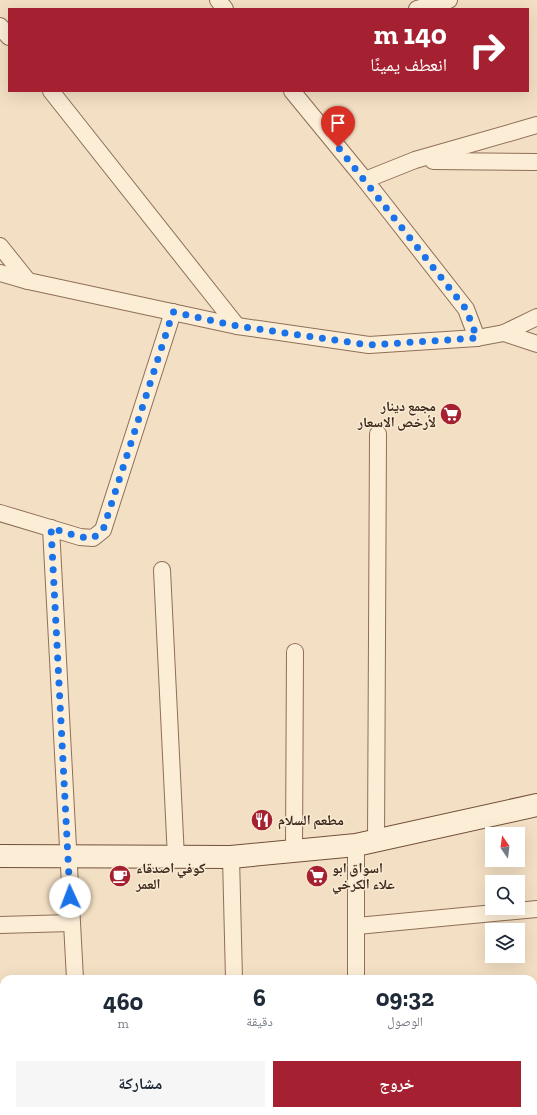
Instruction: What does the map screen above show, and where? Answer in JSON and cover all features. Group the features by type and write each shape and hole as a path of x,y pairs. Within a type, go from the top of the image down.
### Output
{"street":[{"path":"218,0 224,8"},
{"path":"421,8 449,0"},
{"path":"0,26 8,37"},
{"path":"52,92 237,326"},
{"path":"293,92 365,180 466,309 477,338"},
{"path":"365,180 415,160 537,125"},
{"path":"415,160 537,162"},
{"path":"0,246 28,281"},
{"path":"0,274 237,326 369,345 477,338 504,333 537,317"},
{"path":"0,513 80,537 93,538 103,530 173,312"},
{"path":"504,333 537,344"},
{"path":"356,975 357,926 366,843 378,434"},
{"path":"51,528 75,975"},
{"path":"162,570 176,858"},
{"path":"294,851 295,652"},
{"path":"0,856 69,858 231,857 366,843 537,805"},
{"path":"231,857 234,975"},
{"path":"357,926 537,909"},
{"path":"0,925 71,924"}],"place":[{"name":"مجمع دينار لأرخص الاسعار","path":"451,414"},
{"name":"مطعم السلام","path":"262,820"},
{"name":"كوفي اصدقاء العمر","path":"120,876"},
{"name":"اسواق ابو علاء الكرخي","path":"317,876"}],"route":[{"path":"70,897 51,528 80,537 93,538 103,530 173,312 237,326 369,345 477,338 466,309 338,147"}]}
